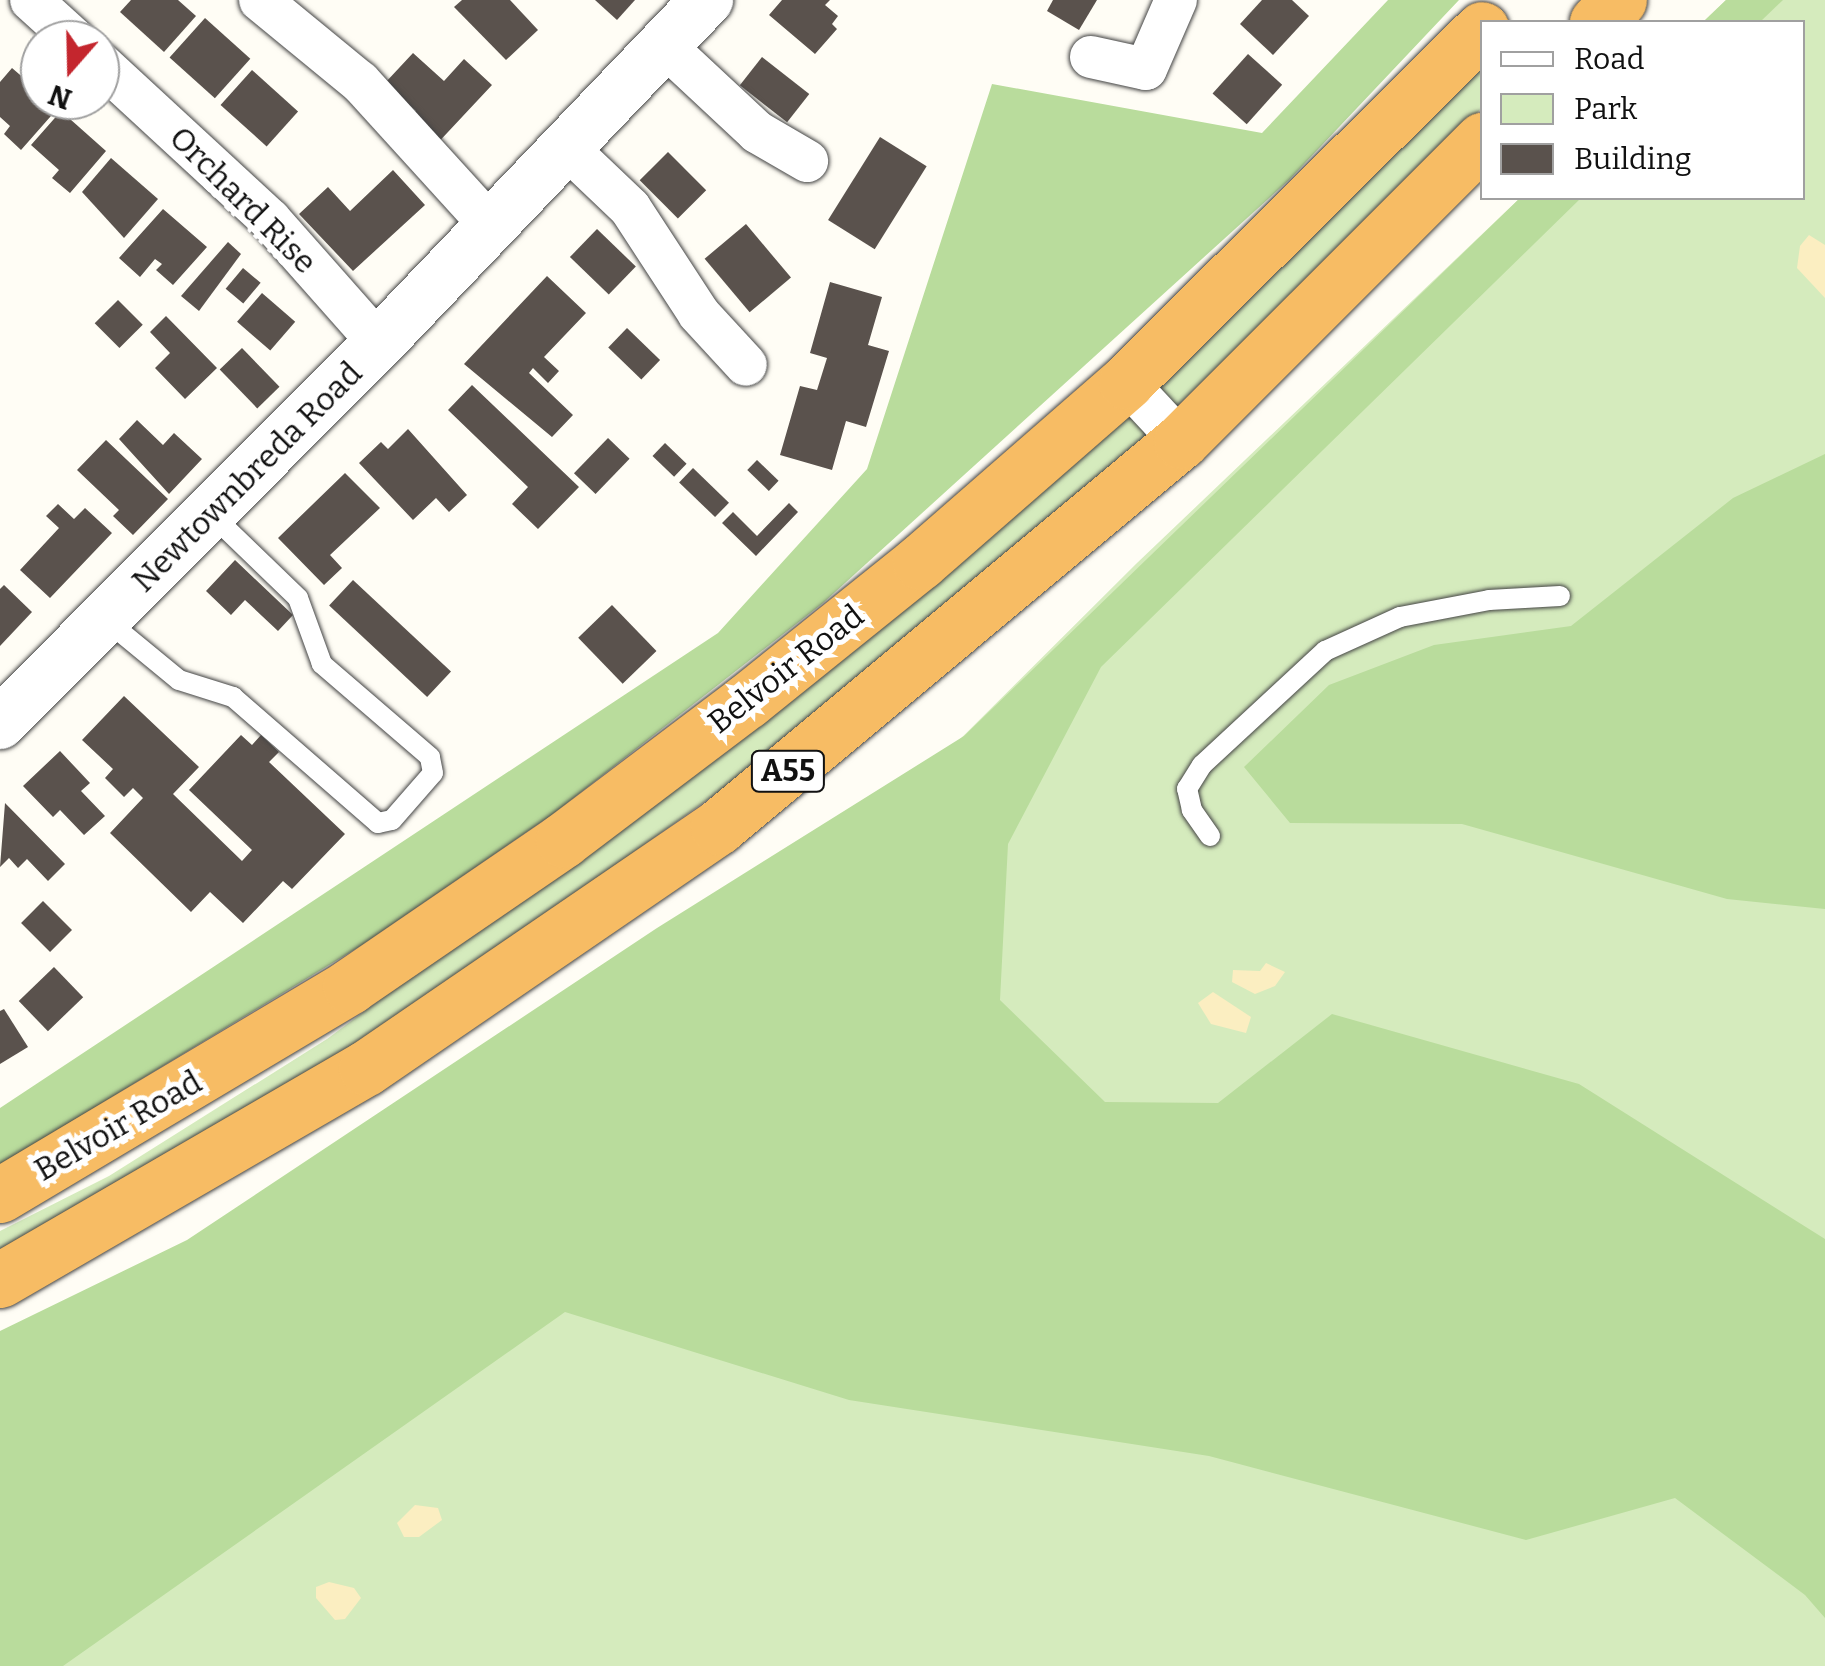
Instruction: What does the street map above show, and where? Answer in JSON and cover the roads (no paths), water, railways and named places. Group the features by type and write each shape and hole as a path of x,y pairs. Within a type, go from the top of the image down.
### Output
{"highway":[{"path":"1491,20 1511,0"},
{"path":"1599,20 1619,0"},
{"name":"Belvoir Road","path":"0,1195 350,986 563,840 920,562 1126,382 1480,32"},
{"name":"A55","path":"0,1280 366,1068 718,826 1181,441 1480,142"}],"street":[{"path":"32,0 54,20"},
{"path":"260,0 360,82 492,227"},
{"name":"Newtownbreda Road","path":"0,723 379,344 707,0"},
{"path":"1091,57 1146,69 1176,0"},
{"path":"666,47 757,132 807,161"},
{"name":"Orchard Rise","path":"120,81 270,220 379,344"},
{"path":"567,148 630,208 699,314 746,365"},
{"path":"1126,382 1181,441"}],"lane":[{"path":"106,620 179,680 234,698 378,823 392,820 433,774 430,758 322,664 298,598 211,514"},
{"path":"1210,836 1192,810 1187,789 1202,766 1324,651 1400,617 1488,600 1560,596"}]}
